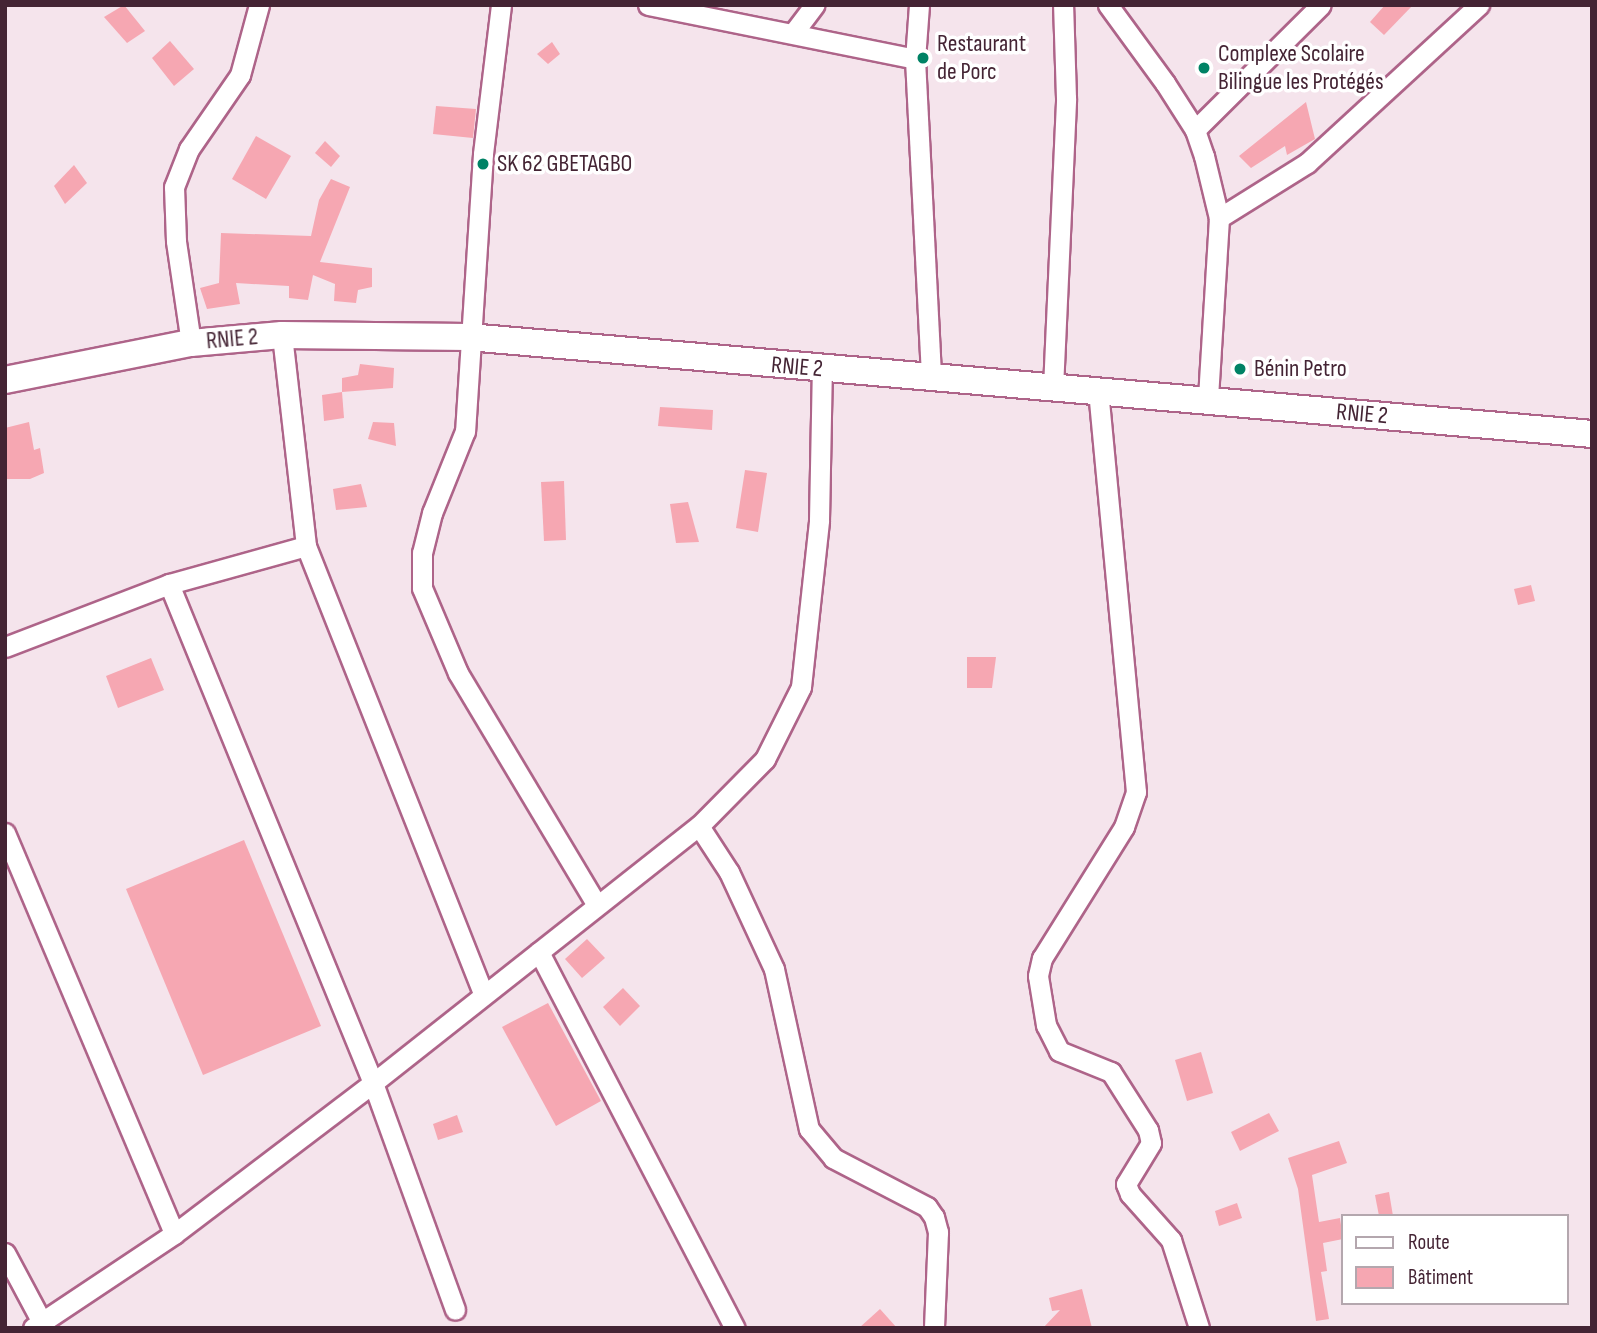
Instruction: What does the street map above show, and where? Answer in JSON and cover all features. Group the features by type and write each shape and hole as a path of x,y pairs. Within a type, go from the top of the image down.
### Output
{"highway":[{"name":"RNIE 2","path":"5,380 191,343 282,335 468,337 822,370 1098,390 1592,433"}],"street":[{"path":"191,343 176,241 174,187 189,149 240,75 260,5"},
{"path":"501,5 483,154 468,337 465,431 432,513 422,553 422,587 458,673 597,905"},
{"path":"648,5 794,32 915,59"},
{"path":"794,32 814,5"},
{"path":"919,5 915,59 931,378"},
{"path":"1053,388 1066,98 1063,5"},
{"path":"1108,5 1195,130 1219,218 1208,400"},
{"path":"1195,130 1321,5"},
{"path":"1219,218 1307,163 1479,5"},
{"path":"282,335 306,546 483,993"},
{"path":"5,1253 40,1326 174,1234 373,1083 483,993 699,827 765,759 800,687 819,520 822,370"},
{"path":"1098,390 1136,792 1124,827 1042,958 1038,976 1046,1025 1059,1051 1111,1072 1148,1130 1150,1143 1129,1172 1126,1184 1171,1240 1199,1328"},
{"path":"5,647 169,584 306,546"},
{"path":"169,584 373,1083 455,1310"},
{"path":"699,827 729,872 774,969 809,1129 833,1158 927,1207 934,1217 938,1232 934,1328"},
{"path":"5,833 174,1234"},
{"path":"539,951 735,1328"}],"building":[{"path":"124,5 145,31 127,43 104,17"},
{"path":"1385,5 1413,5 1384,35 1370,22"},
{"path":"170,41 194,69 174,86 152,58"},
{"path":"552,42 560,54 548,64 537,54"},
{"path":"1306,102 1315,139 1287,155 1285,146 1251,168 1239,156"},
{"path":"436,106 476,109 473,138 433,134"},
{"path":"256,136 291,156 266,199 232,179"},
{"path":"325,141 340,156 331,167 315,153"},
{"path":"74,165 87,183 65,204 54,186"},
{"path":"331,179 350,187 320,262 372,268 372,287 358,290 356,303 334,301 335,284 313,275 308,300 289,298 289,286 236,283 240,304 207,309 200,288 219,283 221,233 311,236 319,200"},
{"path":"360,364 394,368 393,388 342,392 342,378 358,375"},
{"path":"342,392 344,418 324,421 322,395"},
{"path":"660,407 713,410 712,430 658,426"},
{"path":"29,422 34,450 40,448 44,473 30,479 5,479 5,428"},
{"path":"373,422 394,423 396,446 368,439"},
{"path":"745,470 767,473 758,532 736,528"},
{"path":"564,481 566,540 544,541 541,482"},
{"path":"361,484 367,507 336,510 333,489"},
{"path":"688,502 699,542 676,543 670,504"},
{"path":"1531,585 1535,601 1518,605 1514,589"},
{"path":"967,657 996,657 992,688 967,688"},
{"path":"151,658 164,690 118,708 106,676"},
{"path":"244,840 321,1026 203,1075 126,889"},
{"path":"587,939 605,958 582,978 565,959"},
{"path":"623,988 640,1006 620,1026 603,1007"},
{"path":"548,1003 601,1101 556,1126 502,1027"},
{"path":"1201,1052 1213,1093 1187,1101 1175,1060"},
{"path":"1269,1113 1279,1131 1240,1151 1231,1132"},
{"path":"457,1115 463,1132 438,1140 433,1124"},
{"path":"1339,1141 1347,1163 1312,1175 1319,1222 1340,1218 1342,1232 1342,1239 1323,1243 1327,1271 1321,1272 1329,1319 1316,1321 1298,1189 1288,1158"},
{"path":"1389,1192 1393,1214 1379,1214 1375,1195"},
{"path":"1237,1203 1242,1218 1219,1226 1215,1211"},
{"path":"1082,1289 1092,1328 1043,1328 1060,1310 1052,1311 1049,1298"},
{"path":"880,1309 897,1328 859,1328"}],"place":[{"name":"Restaurant de Porc","path":"923,58"},
{"name":"Complexe Scolaire Bilingue les Protégés","path":"1204,68"},
{"name":"SK 62 GBETAGBO","path":"483,164"},
{"name":"Bénin Petro","path":"1240,369"}]}
